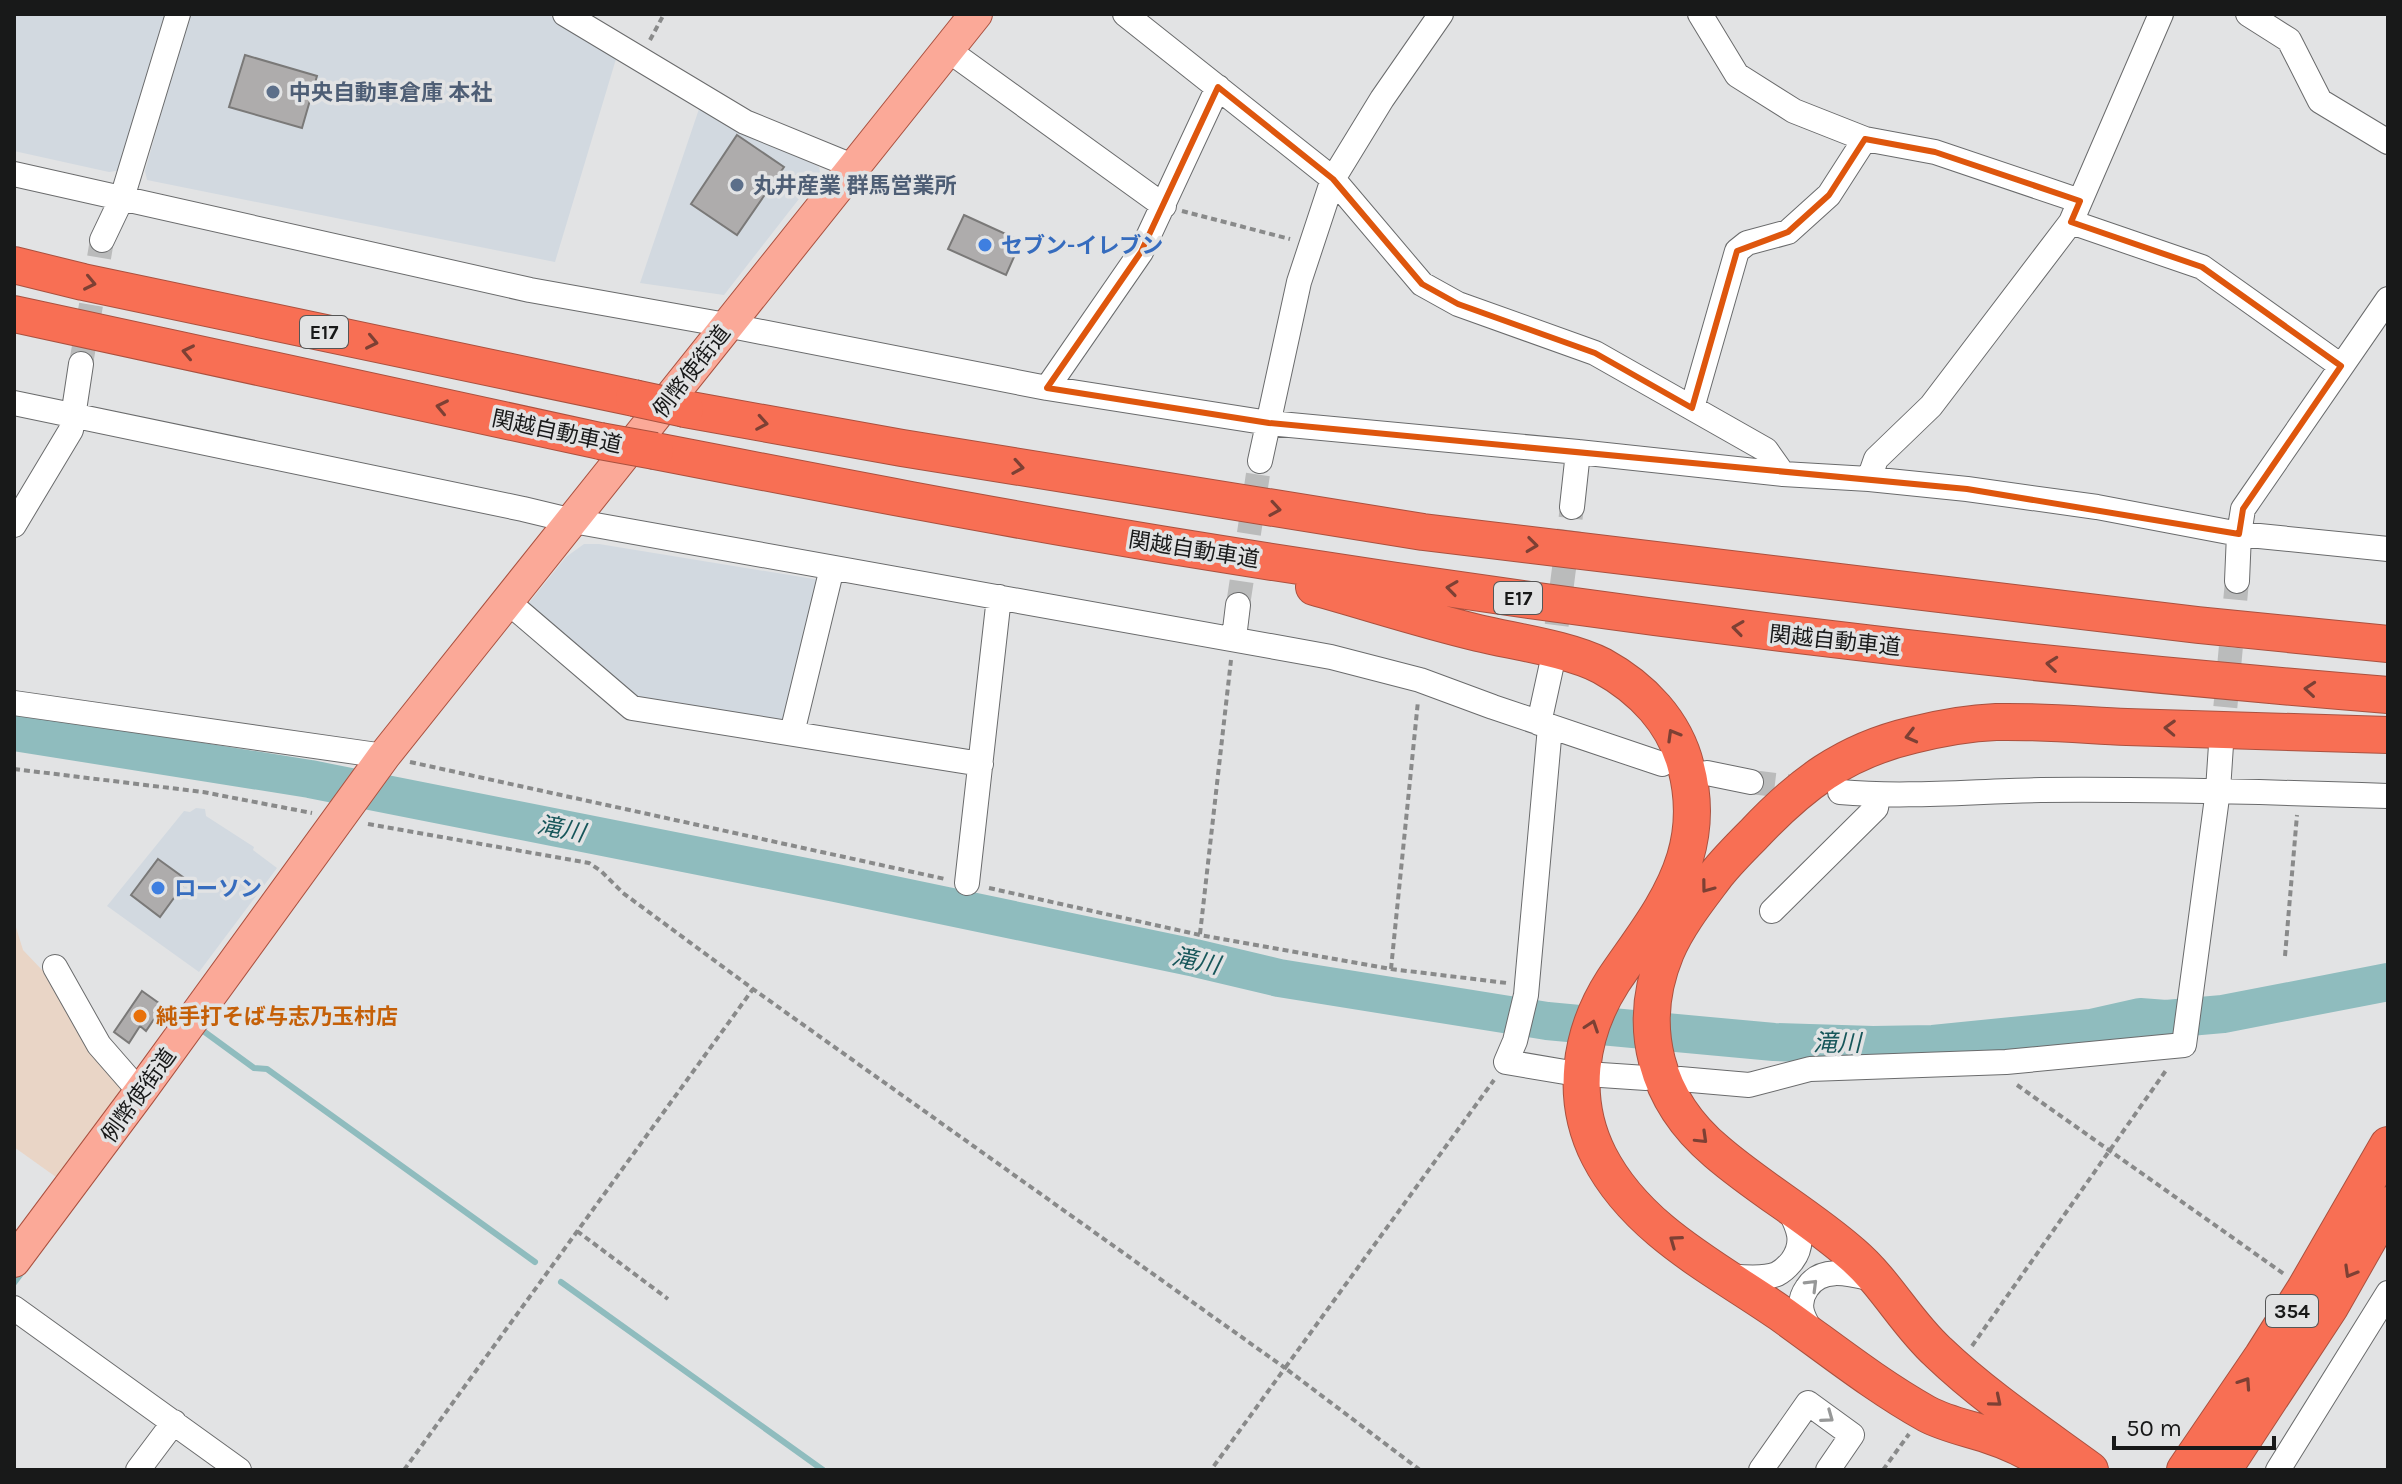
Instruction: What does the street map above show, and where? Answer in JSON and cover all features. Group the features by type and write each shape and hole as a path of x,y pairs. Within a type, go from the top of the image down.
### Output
{"highway":[{"name":"E17","path":"14,265 685,409 933,453 1423,532 2198,625 2388,644"},
{"name":"関越自動車道","path":"14,314 600,441 1164,545 1773,633 2191,679 2388,695"},
{"path":"1164,545 1473,632 1572,655 1598,664 1627,681 1650,701 1682,750 1691,788 1692,824 1685,859 1672,890 1611,984 1589,1033 1582,1073 1586,1125 1599,1156 1616,1185 1637,1210 1823,1345 1930,1416 2012,1443 2057,1470"},
{"path":"2090,1470 2007,1410 1936,1351 1879,1280 1839,1243 1715,1151 1694,1130 1676,1107 1662,1077 1652,1044 1653,990 1667,950 1691,909 1721,869 1789,797 1828,769 1868,749 1913,735 1993,722 2388,735"},
{"name":"354","path":"2185,1470 2305,1289 2388,1145"},
{"name":"354","path":"2223,1470 2330,1307 2388,1205"}],"main road":[{"name":"例幣使街道","path":"14,1261 381,761 976,14"}],"street":[{"path":"102,240 122,198 178,14"},
{"path":"565,14 745,122 855,167"},
{"path":"1125,14 1333,179 1422,284 1458,304 1595,353 1766,450 1783,474"},
{"path":"1260,461 1299,282 1333,179 1382,99 1441,14"},
{"path":"1700,14 1737,75 1794,111 1865,139 1935,152 2202,267 2341,366"},
{"path":"1869,479 1876,459 1931,406 2075,212 2161,14"},
{"path":"2248,14 2289,40 2320,101 2388,142"},
{"path":"948,50 1164,206"},
{"path":"1047,388 1141,252 1218,87"},
{"path":"1692,408 1737,251 1747,243 1788,232 1829,195 1865,139"},
{"path":"14,174 530,290 1047,388 1269,423 1967,489 2097,507 2239,534 2388,549"},
{"path":"2237,581 2243,509 2388,299"},
{"path":"14,525 71,430 81,364"},
{"path":"14,403 573,521 1331,657 1420,680 1662,764"},
{"path":"1572,507 1578,452"},
{"path":"792,733 832,568"},
{"path":"967,883 999,597"},
{"path":"507,601 632,708 981,764"},
{"path":"1234,638 1238,605"},
{"path":"1551,668 1544,725 1526,995 1510,1051 1582,1073 1749,1085 1810,1069 2006,1062 2185,1041 2218,790 2221,745"},
{"path":"14,703 381,761"},
{"path":"1707,773 1751,782"},
{"path":"1840,792 1878,795 2037,790 2218,790 2388,796"},
{"path":"1772,911 1876,808 1878,795"},
{"path":"55,967 99,1045 140,1092"},
{"path":"1724,1276 1776,1274 1788,1266 1798,1252 1800,1242 1799,1229 1788,1207"},
{"path":"1823,1345 1813,1335 1801,1309 1803,1294 1810,1282 1821,1275 1834,1273 1879,1280"},
{"path":"2278,1470 2388,1293"},
{"path":"14,1308 239,1470"},
{"path":"1761,1470 1808,1403 1852,1435 1828,1470"},
{"path":"138,1470 174,1422"}],"path":[{"path":"639,60 664,14"},
{"path":"1164,206 1312,245"},
{"path":"1200,935 1234,638"},
{"path":"1391,969 1420,680"},
{"path":"14,769 203,792 343,815 589,863 623,893 753,989 1285,1368 1420,1470"},
{"path":"2285,956 2298,793"},
{"path":"404,1470 753,989"},
{"path":"1964,1358 2185,1041"},
{"path":"1211,1470 1510,1051"},
{"path":"2006,1062 2012,1081 2305,1289"},
{"path":"577,1231 668,1299"},
{"path":"1883,1470 1916,1425"}],"highlighted area":[{"path":"1218,87 1333,179 1422,284 1458,304 1595,353 1692,408 1737,251 1788,232 1829,195 1865,139 1935,152 2080,201 2071,222 2202,267 2341,366 2243,509 2239,534 1967,489 1269,423 1047,388 1141,252"}],"shaded area":[{"path":"14,14 168,14 122,170 109,172 14,151"},
{"path":"189,14 547,14 616,59 555,262 147,180 145,171"},
{"path":"700,106 819,167 820,172 724,295 640,283"},
{"path":"584,544 820,580 789,718 781,726 635,701 524,609 566,557"},
{"path":"196,808 205,809 206,816 254,847 253,850 277,868 199,972 107,906 184,811 190,812"},
{"path":"14,921 23,950 42,970 51,971 123,1087 56,1177 14,1147"}],"building":[{"name":"中央自動車倉庫 本社","path":"245,55 317,76 302,128 229,107"},
{"name":"丸井産業 群馬営業所","path":"737,135 784,167 737,235 691,204"},
{"name":"セブン-イレブン","path":"964,215 1021,241 1006,275 948,249"},
{"path":"158,859 187,880 160,917 131,895"},
{"name":"純手打そば与志乃玉村店","path":"142,991 163,1006 146,1031 140,1026 129,1043 114,1032"}],"waterway":[{"name":"滝川","path":"14,732 310,779 836,883 1279,978 1547,1021 1774,1042 1933,1044 2091,1028 2140,1017 2166,1019 2223,1014 2388,982"},
{"path":"199,1033 202,1030 254,1068 267,1069 535,1262"},
{"path":"14,1283 23,1271"},
{"path":"561,1282 823,1470"}],"tunnel":[{"path":"81,364 102,240"},
{"path":"1238,605 1260,461"},
{"path":"1552,661 1572,507"},
{"path":"2222,743 2237,581"},
{"path":"1751,782 1810,789"}],"place":[{"name":"中央自動車倉庫 本社","path":"273,92"},
{"name":"丸井産業 群馬営業所","path":"737,185"},
{"name":"セブン-イレブン","path":"985,245"},
{"name":"ローソン","path":"158,888"},
{"name":"純手打そば与志乃玉村店","path":"140,1016"}]}
